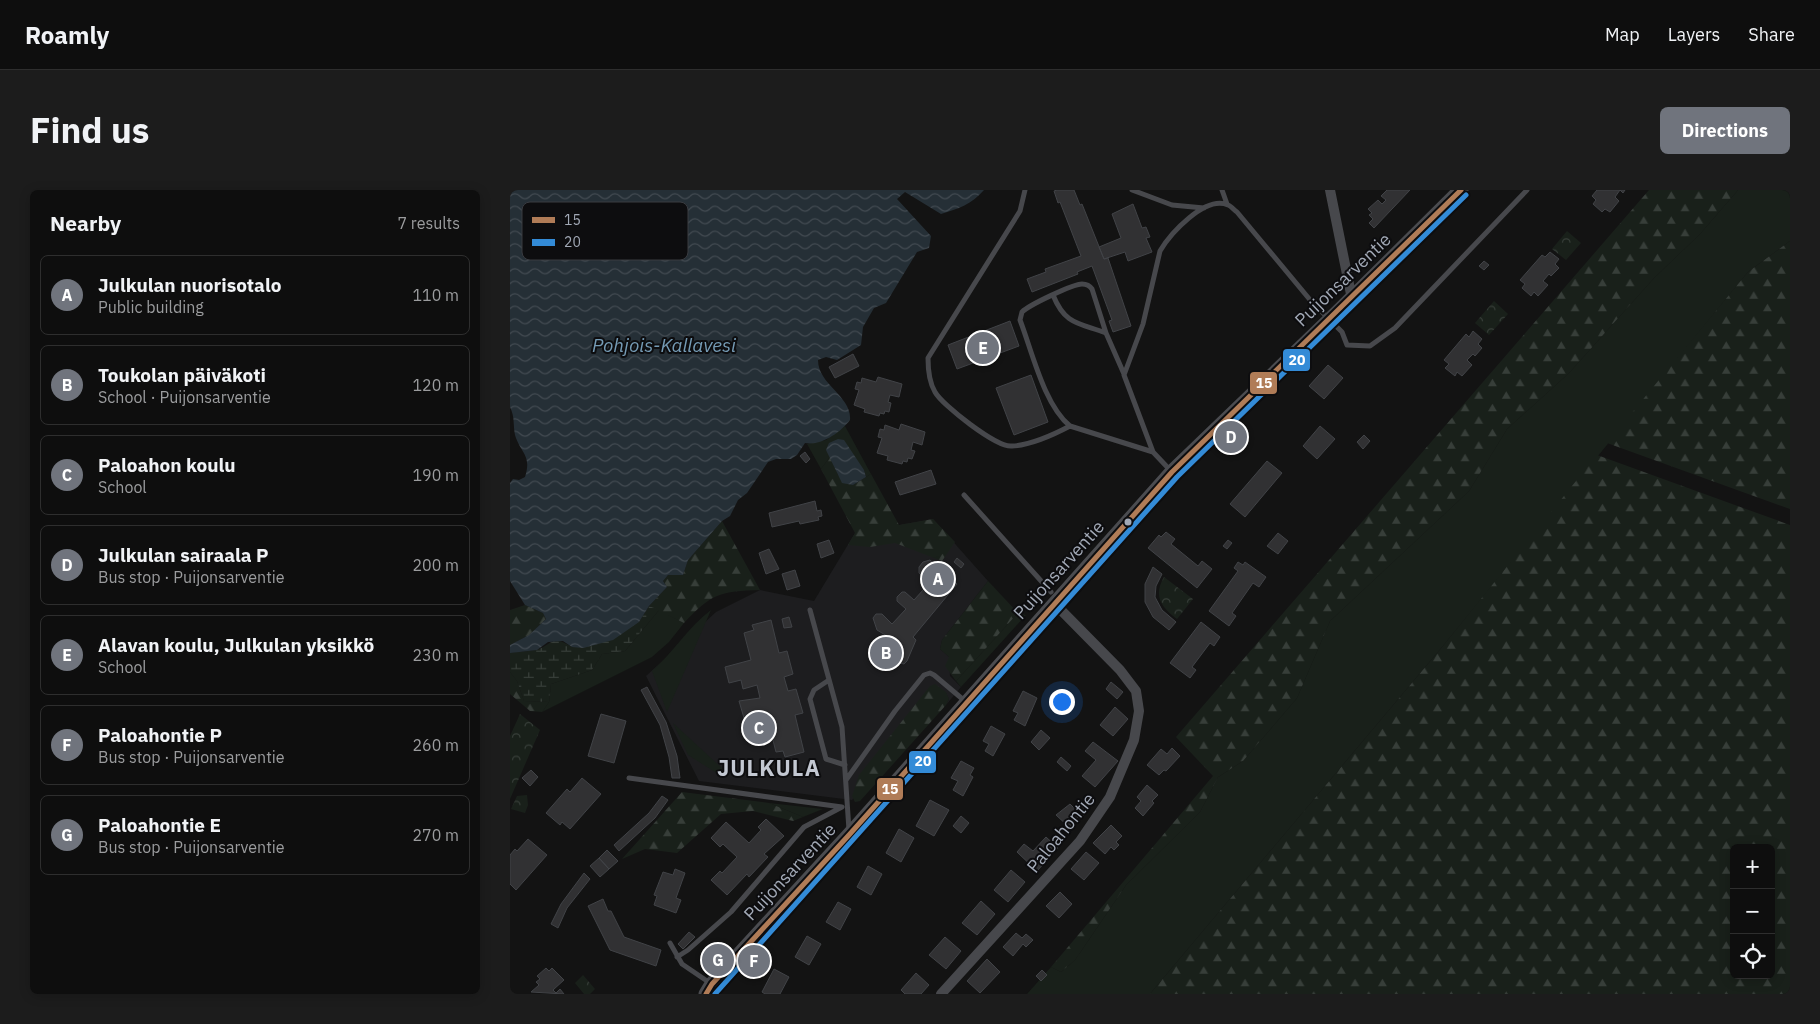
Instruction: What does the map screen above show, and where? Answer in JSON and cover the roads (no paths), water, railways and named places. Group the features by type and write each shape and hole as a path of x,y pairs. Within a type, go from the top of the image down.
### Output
{"main road":[{"name":"Puijonsarventie","path":"709,989 849,836 966,703 1052,598 1172,472 1352,299 1461,190"}],"street":[{"path":"1330,190 1352,299"},
{"name":"Paloahontie","path":"941,994 1089,829 1110,796 1134,740 1139,711 1136,691 1120,670 1052,598"}],"lane":[{"path":"1025,190 1020,211 928,358 930,380 935,392 946,405 1000,444 1011,447 1051,436 1070,426"},
{"path":"1132,190 1172,205 1204,208"},
{"path":"1222,190 1227,204 1243,218 1311,301 1342,332 1347,345 1370,346 1380,341 1527,190"},
{"path":"1124,374 1143,324 1160,251 1166,241 1187,220 1204,208 1218,203 1227,204"},
{"path":"1153,452 1070,426 1062,419 1051,403 1020,320 1022,312 1027,307 1081,284 1092,289 1106,333 1124,374 1153,452 1172,472"},
{"path":"1053,295 1059,311 1065,317 1106,333"},
{"path":"964,496 1052,598"},
{"path":"810,610 842,727 846,780 844,808 849,836"},
{"path":"846,780 895,711 924,675 934,674 966,703"},
{"path":"829,680 814,690 810,699 826,759 844,765"},
{"path":"629,778 844,808"},
{"path":"677,956 688,950 731,912 804,827 844,808"},
{"path":"670,944 682,964 709,989"}],"water":[{"name":"Pohjois-Kallavesi","path":"510,190 984,190 975,199 941,214 905,192 897,199 931,236 929,248 917,252 886,303 874,308 863,327 861,345 837,360 826,357 818,360 819,369 823,377 846,404 850,420 830,438 805,443 797,455 791,459 776,459 768,462 747,493 738,500 730,516 722,521 688,560 683,575 668,575 663,581 667,587 649,606 639,622 613,640 583,648 572,647 563,641 548,642 537,650 510,653 510,645 529,635 546,619 543,613 525,605 510,581 510,483 513,479 519,480 525,477 527,464 525,455 515,435 510,407"},
{"path":"838,439 844,440 864,470 866,477 853,485 842,483 826,450 829,443"}],"place":[{"name":"Alavan koulu, Julkulan yksikkö","path":"983,348"},
{"name":"Julkulan sairaala P","path":"1231,437"},
{"name":"Julkulan nuorisotalo","path":"938,579"},
{"name":"Toukolan päiväkoti","path":"886,653"},
{"name":"Paloahon koulu","path":"759,728"},
{"name":"Paloahontie E","path":"718,960"},
{"name":"Paloahontie P","path":"754,961"}],"district":[{"name":"JULKULA","path":"769,768"}]}
